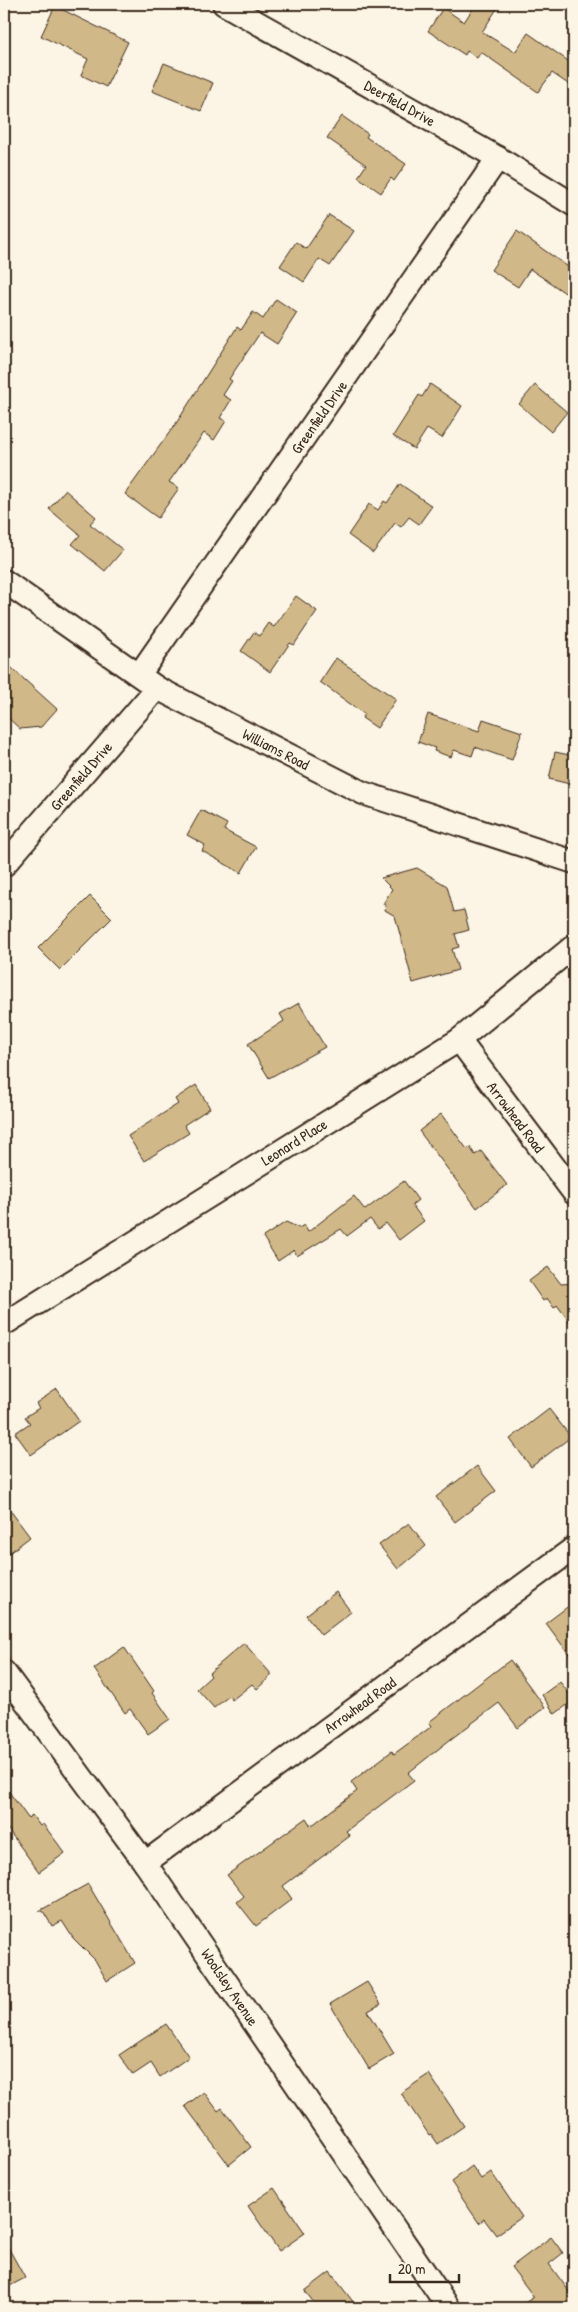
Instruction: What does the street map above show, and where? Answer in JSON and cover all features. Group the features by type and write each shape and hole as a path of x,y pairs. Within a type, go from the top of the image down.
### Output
{"street":[{"name":"Deerfield Drive","path":"224,4 498,158 574,205"},
{"name":"Greenfield Drive","path":"4,865 148,681 498,158"},
{"name":"Williams Road","path":"4,581 148,681 363,794 574,862"},
{"name":"Leonard Place","path":"4,1324 459,1040 574,946"},
{"name":"Arrowhead Road","path":"459,1040 574,1193"},
{"name":"Arrowhead Road","path":"145,1863 574,1548"},
{"name":"Woolsley Avenue","path":"4,1672 145,1863 449,2308"}],"building":[{"path":"476,4 500,4 482,32 515,52 528,33 574,65 574,88 552,73 538,92 481,52 477,58 467,51 465,55 428,31 443,8 464,22"},
{"path":"55,6 128,42 106,87 81,75 88,59 41,36"},
{"path":"164,63 213,83 201,111 152,91"},
{"path":"342,116 368,134 366,137 406,164 394,181 391,178 381,193 358,177 366,165 327,138"},
{"path":"329,215 354,231 330,266 319,259 304,282 280,266 296,242 306,249"},
{"path":"517,231 574,271 574,299 530,269 518,287 491,270"},
{"path":"276,299 297,313 277,344 260,333 229,379 232,381 223,395 231,400 220,418 226,421 214,440 204,433 169,482 179,488 158,518 125,494 177,422 237,327 241,330 253,312 263,319"},
{"path":"430,384 462,406 442,438 427,429 414,449 393,436 419,395 422,397"},
{"path":"535,385 567,412 551,432 519,404"},
{"path":"400,484 432,506 419,524 409,517 401,527 395,523 373,553 348,535 369,504 378,510 384,501 387,503"},
{"path":"65,490 96,517 90,524 123,550 105,571 72,544 80,535 49,509"},
{"path":"296,596 317,611 294,645 290,643 270,672 241,651 254,632 259,636 268,623 274,627"},
{"path":"336,658 396,699 377,728 362,718 364,714 320,682"},
{"path":"4,661 57,709 41,727 20,729 4,714"},
{"path":"428,714 479,731 483,719 522,732 512,760 475,747 472,756 454,750 451,757 434,751 435,748 418,742"},
{"path":"555,752 574,756 574,785 549,779"},
{"path":"201,810 227,824 224,830 256,847 241,873 202,851 205,845 187,835"},
{"path":"417,868 447,886 454,912 464,910 469,930 455,934 459,947 452,949 458,970 413,983 395,916 385,910 386,905 383,904 392,889 381,878"},
{"path":"90,896 112,918 60,970 38,948"},
{"path":"299,1003 325,1047 269,1078 248,1044 284,1021 280,1014"},
{"path":"196,1085 210,1108 184,1125 189,1133 144,1161 128,1136 178,1104 175,1099"},
{"path":"441,1114 467,1149 470,1147 475,1155 481,1151 507,1185 477,1208 419,1131"},
{"path":"404,1181 418,1200 412,1205 424,1221 399,1240 386,1223 378,1229 370,1219 347,1236 341,1229 297,1256 294,1250 278,1261 263,1237 286,1222 299,1228 304,1225 308,1232 354,1196 365,1210"},
{"path":"548,1267 561,1284 574,1283 574,1328 557,1305 554,1308 547,1298 543,1301 529,1281"},
{"path":"57,1389 79,1421 31,1455 15,1433 30,1423 25,1417 39,1408 36,1403"},
{"path":"549,1409 571,1437 531,1467 510,1439"},
{"path":"477,1466 496,1491 455,1522 436,1497"},
{"path":"4,1502 30,1537 4,1557"},
{"path":"409,1523 426,1546 398,1569 379,1545"},
{"path":"336,1592 351,1612 321,1635 306,1615"},
{"path":"574,1602 574,1661 546,1623"},
{"path":"244,1643 272,1675 257,1689 252,1684 232,1700 229,1696 214,1708 197,1689 211,1676 209,1673"},
{"path":"124,1647 154,1691 152,1693 170,1719 148,1734 130,1709 125,1713 94,1669"},
{"path":"510,1660 545,1707 518,1728 499,1703 451,1739 408,1773 414,1780 346,1831 350,1836 283,1886 292,1899 256,1926 237,1902 244,1896 227,1875 306,1818 311,1826 357,1791 351,1782 392,1751 394,1754 432,1726 429,1722"},
{"path":"560,1682 574,1700 555,1714 542,1695"},
{"path":"4,1785 28,1818 32,1815 40,1826 43,1824 65,1853 39,1872 4,1824"},
{"path":"88,1884 135,1963 107,1981 95,1960 73,1938 62,1921 52,1926 43,1911 39,1911"},
{"path":"367,1982 381,2004 368,2011 394,2054 369,2069 330,2004"},
{"path":"166,2024 189,2057 160,2077 151,2063 133,2075 119,2055"},
{"path":"429,2074 464,2126 438,2144 431,2134 429,2135 401,2093"},
{"path":"204,2092 218,2111 222,2108 251,2147 229,2165 185,2106"},
{"path":"472,2166 481,2179 491,2172 522,2217 496,2235 484,2219 479,2223 451,2182"},
{"path":"274,2188 305,2233 279,2251 248,2206"},
{"path":"551,2237 563,2253 549,2264 574,2298 574,2308 517,2308 534,2297 511,2267"},
{"path":"4,2240 25,2278 4,2289"},
{"path":"330,2272 358,2308 318,2308 305,2291"}]}
